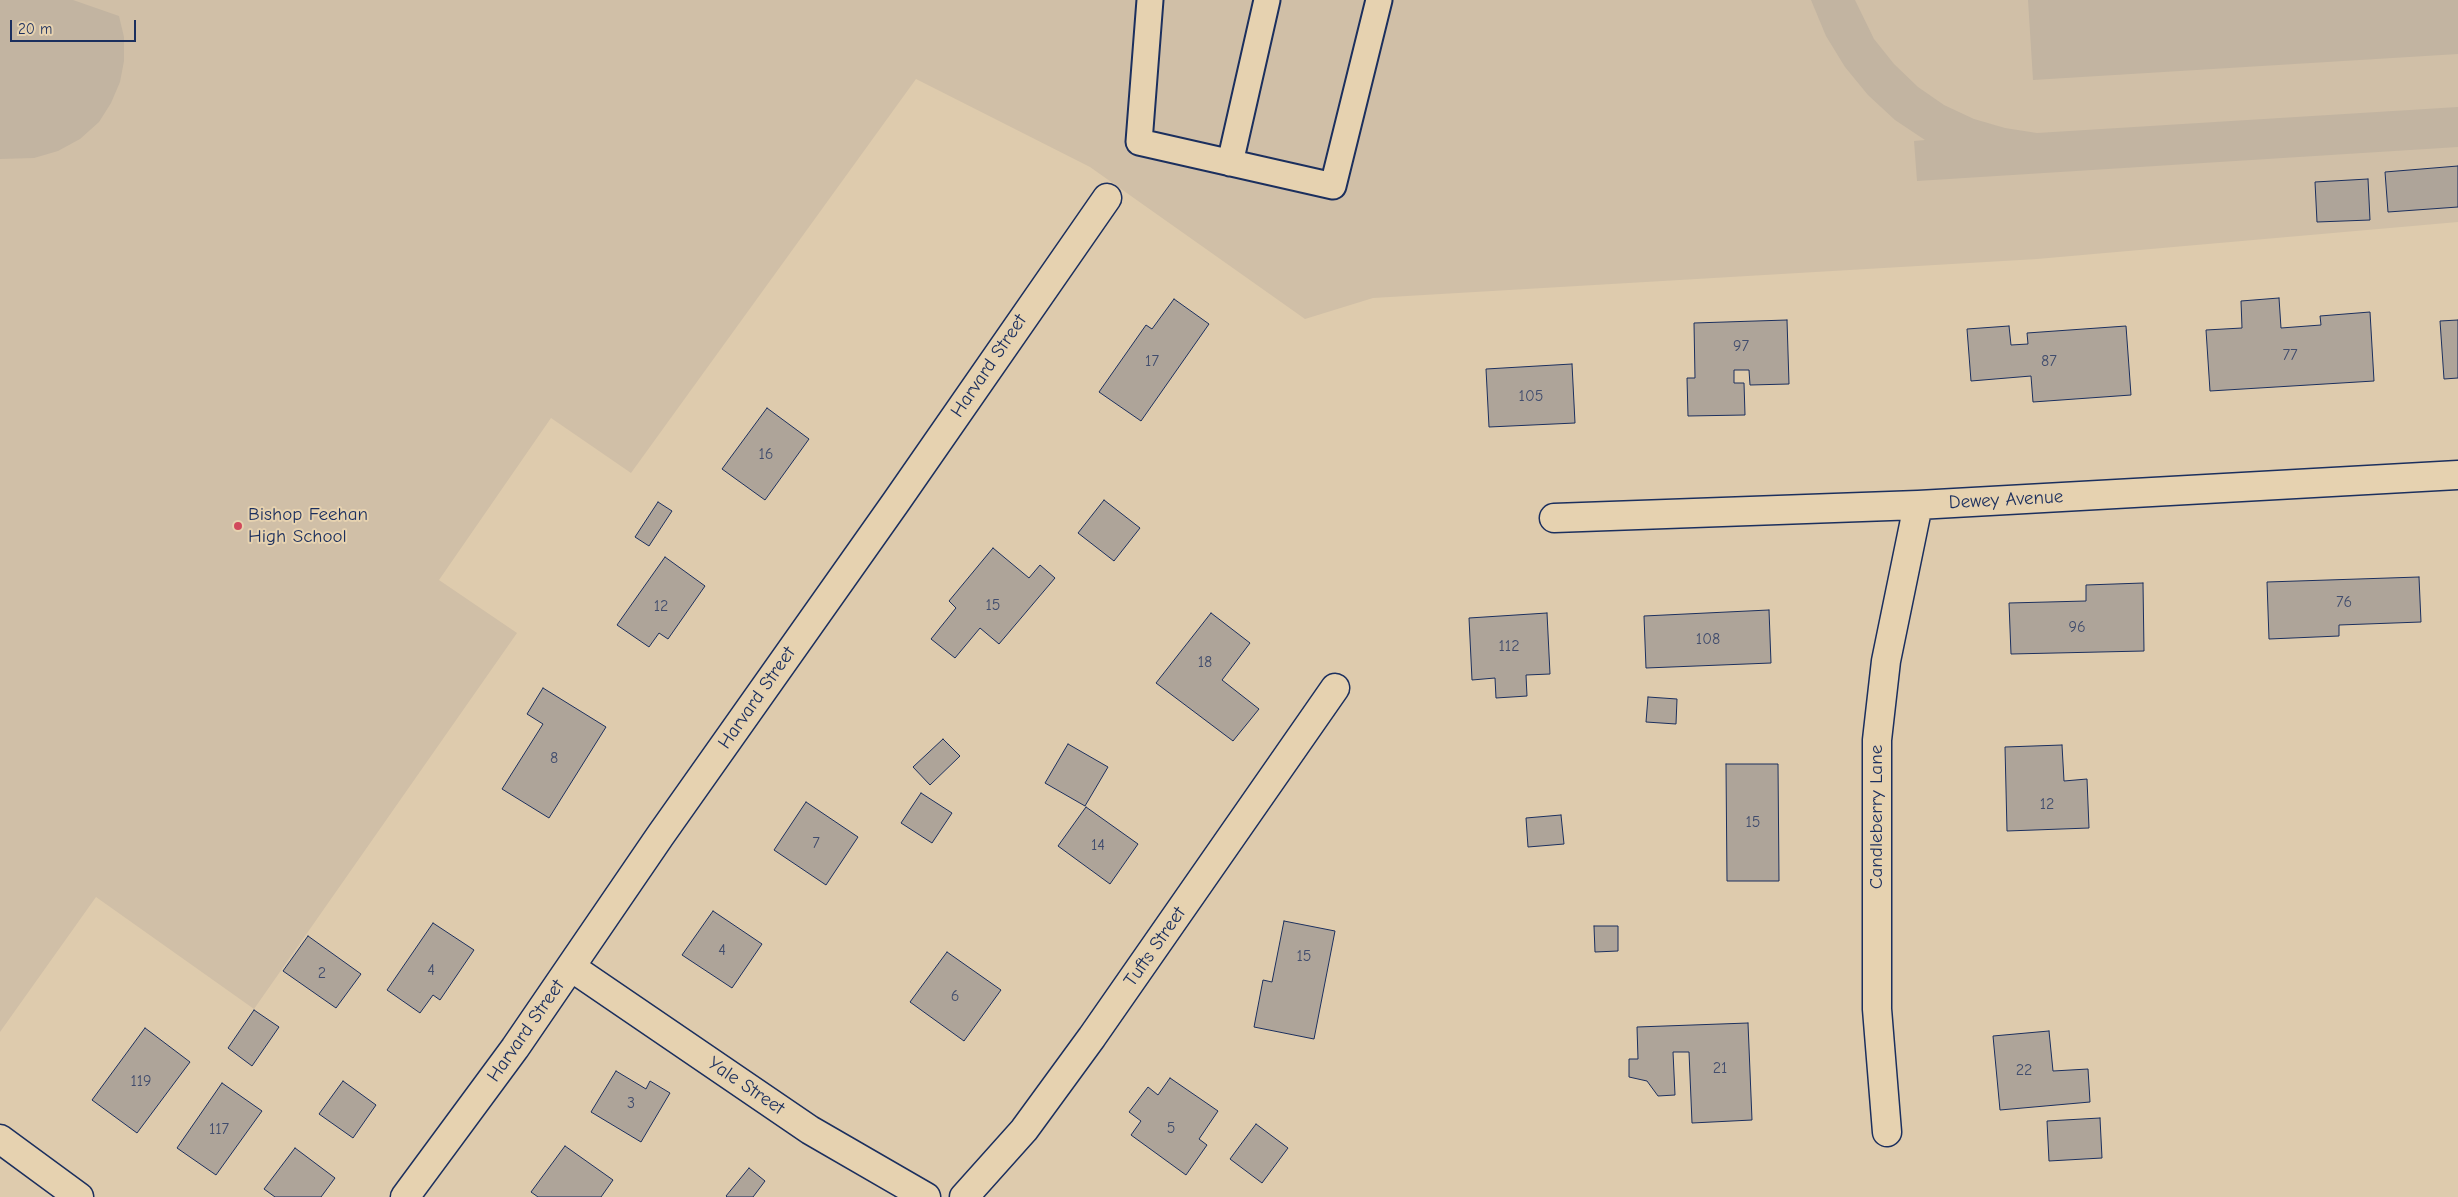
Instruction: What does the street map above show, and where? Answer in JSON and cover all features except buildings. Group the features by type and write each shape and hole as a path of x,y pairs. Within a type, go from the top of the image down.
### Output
{"street":[{"name":"Harvard Street","path":"405,1197 515,1048 1106,198"},
{"name":"Dewey Avenue","path":"1554,518 1918,505 2458,475"},
{"name":"Candleberry Lane","path":"1887,1132 1877,1010 1877,740 1886,661 1918,505"},
{"name":"Tufts Street","path":"964,1197 1024,1130 1087,1045 1336,688"},
{"name":"Yale Street","path":"570,967 810,1130 926,1197"},
{"path":"0,1139 79,1197"}],"lane":[{"path":"1150,0 1139,142 1333,186 1379,0"},
{"path":"1230,163 1267,0"}],"shaded area":[{"name":"Bishop Feehan High School","path":"0,0 2458,0 2458,222 2037,259 1373,298 1305,319 1090,167 916,79 631,473 551,418 439,580 517,633 254,1009 96,897 0,1032"},
{"path":"0,0 73,0 119,16 124,37 124,61 120,82 111,103 99,122 80,139 58,151 34,158 0,159"},
{"path":"1811,0 1855,0 1874,39 1894,64 1918,87 1944,105 1974,119 2005,128 2037,133 2458,107 2458,147 1917,181 1914,141 1925,140 1895,120 1868,95 1845,67 1826,36"},
{"path":"2028,0 2458,0 2458,54 2033,80"}],"place":[{"name":"Bishop Feehan High School","path":"238,526"}]}
